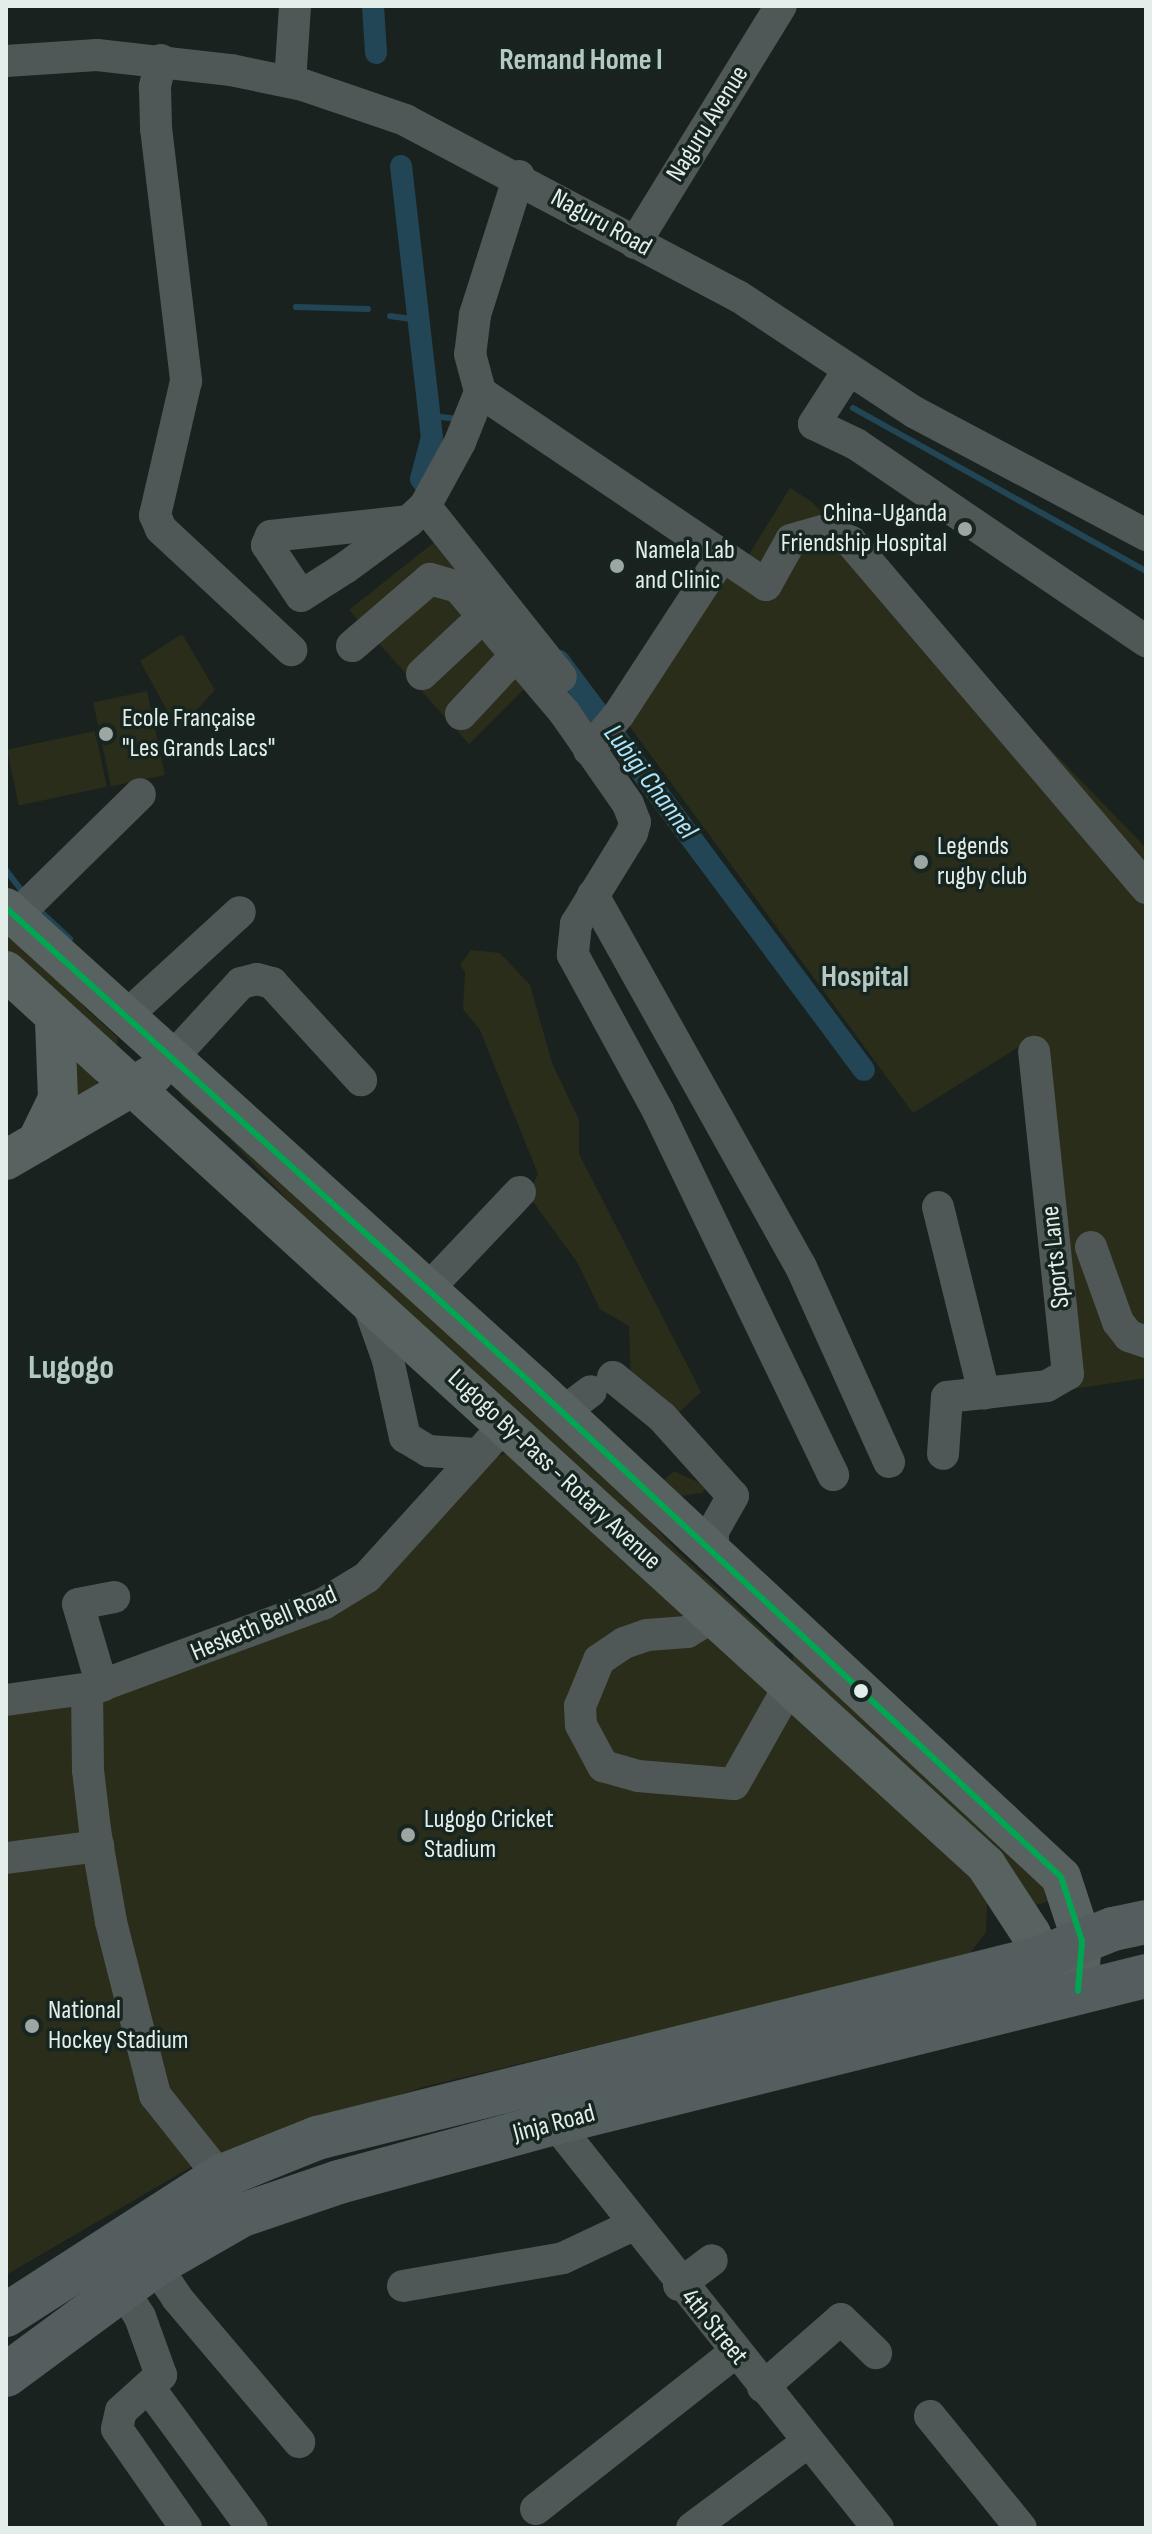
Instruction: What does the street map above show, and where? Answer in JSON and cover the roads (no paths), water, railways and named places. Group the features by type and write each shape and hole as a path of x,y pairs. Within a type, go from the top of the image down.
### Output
{"highway":[{"name":"Jinja Road","path":"6,2315 220,2177 317,2138 1040,1958 1082,1941 1146,1922"},
{"name":"Jinja Road","path":"6,2375 138,2277 242,2215 339,2182 555,2123 1146,1976"}],"main road":[{"name":"Lugogo By-Pass - Rotary Avenue","path":"11,912 427,1290 588,1393 713,1558 1061,1877 1082,1941 1075,1992"},
{"name":"Lugogo By-Pass - Rotary Avenue","path":"6,971 55,1020 252,1191 774,1676 986,1865 1031,1934 1040,1958 1075,1992"},
{"path":"21,1151 58,1099 55,1020"},
{"path":"21,1151 137,1088 172,1058"},
{"path":"252,1191 282,1158"},
{"path":"774,1676 786,1652 787,1626"}],"street":[{"path":"290,82 295,6"},
{"name":"Naguru Avenue","path":"635,243 781,6"},
{"name":"Naguru Road","path":"6,61 97,55 161,60 290,82 405,120 519,176 635,243 738,296 848,371 995,457 1146,535"},
{"path":"161,60 155,87 156,128 186,381 155,515 161,529 291,650"},
{"path":"519,176 475,315 470,354 480,392 460,442 417,513 597,741 635,822 576,924 573,955 658,1111 833,1475"},
{"path":"848,371 814,424 856,444 1146,641"},
{"path":"480,392 766,585 791,540 823,531 851,542 1146,888"},
{"path":"597,741 722,556"},
{"path":"352,646 430,579 458,587 516,655 597,741"},
{"path":"422,674 483,617"},
{"path":"461,714 516,655"},
{"path":"11,912 140,794"},
{"path":"593,895 801,1267 889,1462"},
{"path":"126,1016 240,912"},
{"path":"172,1058 231,992 257,979 272,983 361,1080"},
{"name":"Sports Lane","path":"984,1393 1047,1386 1068,1374 1034,1052"},
{"path":"427,1290 520,1192"},
{"path":"938,1207 984,1393 947,1397 943,1454"},
{"path":"1091,1247 1118,1322 1129,1336 1146,1342"},
{"path":"365,1295 388,1360 405,1437 428,1451 476,1454"},
{"path":"588,1393 662,1417 733,1496 713,1531 713,1558"},
{"name":"Hesketh Bell Road","path":"6,1700 95,1687 251,1634 323,1604 367,1577 505,1425"},
{"path":"114,1597 78,1604 95,1687 88,1770 98,1846 155,2095 220,2177"},
{"path":"712,1617 687,1632 647,1635 624,1643 599,1660 580,1706 581,1725 603,1766 626,1775 734,1784 774,1676"},
{"path":"6,1858 98,1846"},
{"name":"4th Street","path":"555,2123 679,2285 878,2528"},
{"path":"403,2286 563,2258 633,2225"},
{"path":"679,2285 712,2260"},
{"path":"138,2277 161,2367 158,2383 121,2411 117,2429 186,2528"},
{"path":"138,2277 177,2298 299,2442"},
{"path":"763,2387 841,2319 876,2353"},
{"path":"536,2509 734,2353"},
{"path":"150,2389 252,2528"},
{"path":"930,2416 1021,2528"},
{"path":"692,2528 808,2442"}],"waterway":[{"name":"Lubigi Channel","path":"373,6 376,53"},
{"name":"Lubigi Channel","path":"401,166 432,437 421,479 428,488"},
{"path":"296,307 368,309"},
{"path":"390,316 419,320"},
{"path":"853,408 1146,571"},
{"path":"430,416 457,419"},
{"name":"Lubigi Channel","path":"559,661 864,1070"},
{"path":"6,870 22,891"},
{"path":"40,911 70,939"}],"place":[{"name":"China-Uganda Friendship Hospital","path":"965,529"},
{"name":"Namela Lab and Clinic","path":"617,566"},
{"name":"Ecole Française \"Les Grands Lacs\"","path":"106,734"},
{"name":"Legends rugby club","path":"921,862"},
{"name":"Lugogo Cricket Stadium","path":"408,1835"},
{"name":"National Hockey Stadium","path":"32,2026"}],"district":[{"name":"Remand Home I","path":"581,60"},
{"name":"Hospital","path":"865,977"},
{"name":"Lugogo","path":"71,1368"}]}
